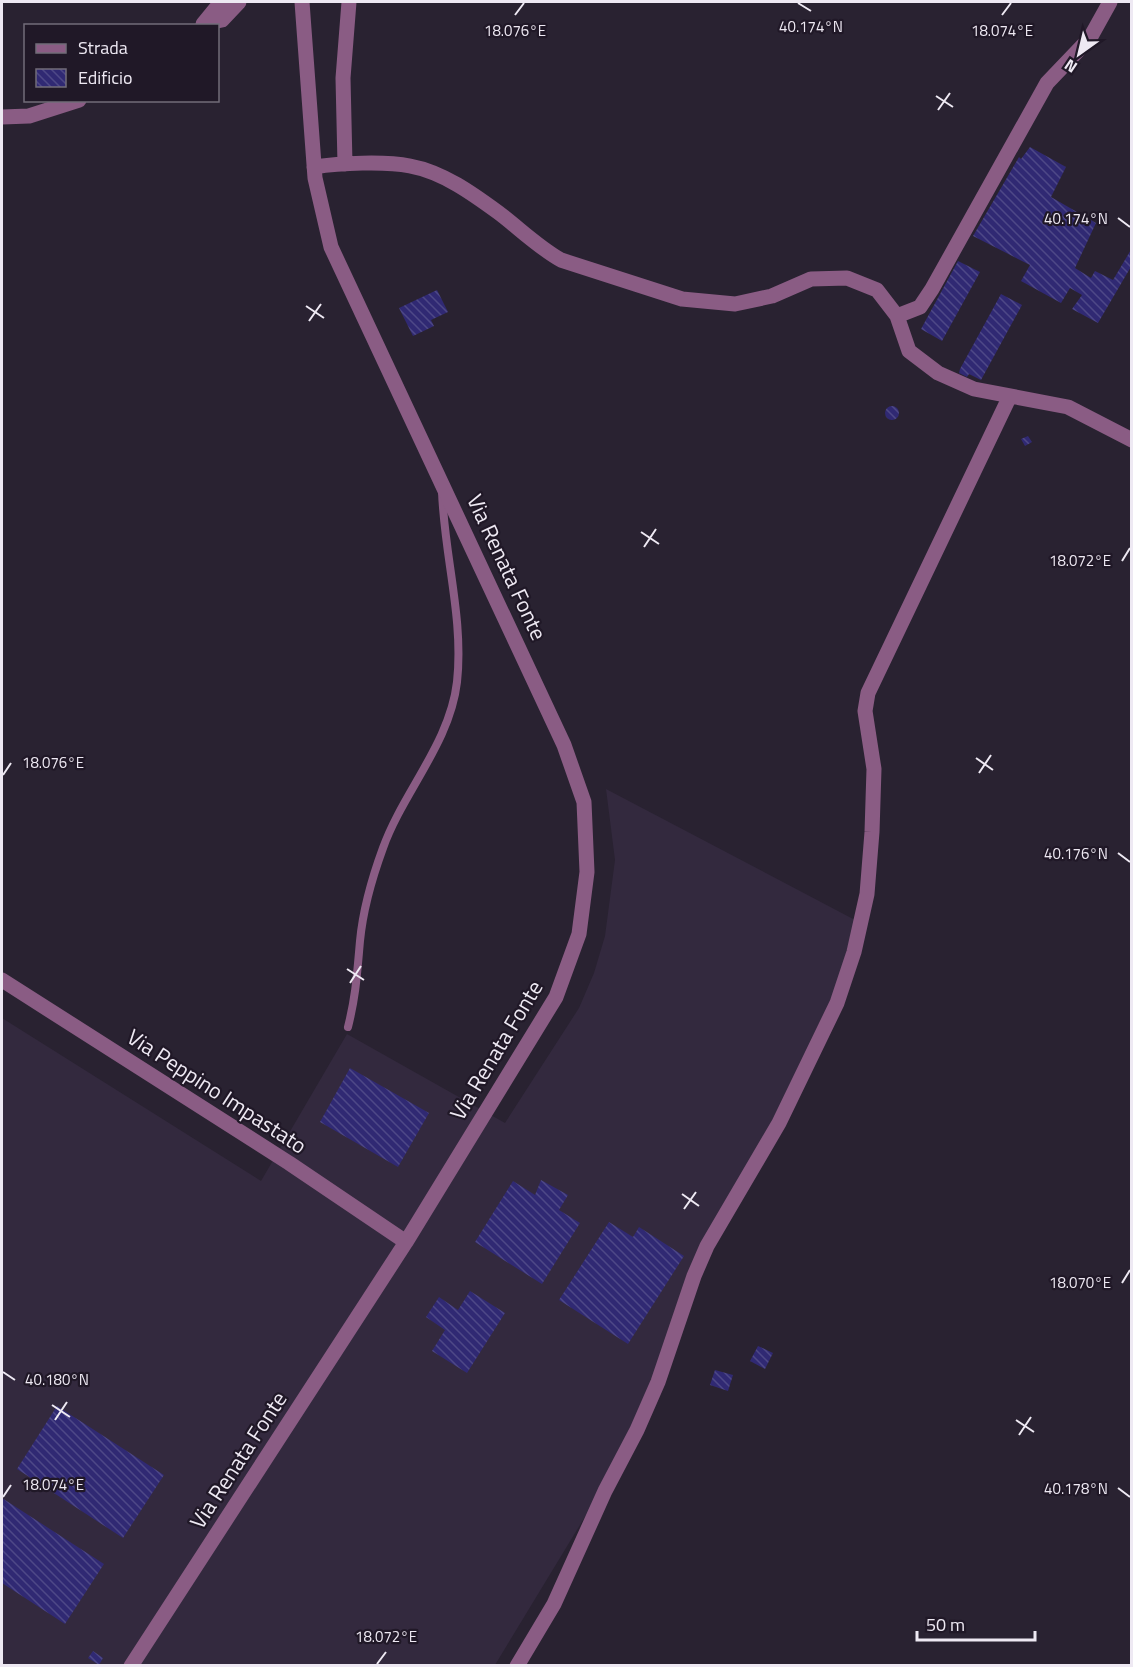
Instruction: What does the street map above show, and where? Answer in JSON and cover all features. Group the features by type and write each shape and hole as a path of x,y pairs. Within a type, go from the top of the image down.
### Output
{"street":[{"path":"204,24 221,2"},
{"path":"207,24 222,20 239,2"},
{"path":"345,164 343,78 349,2"},
{"path":"897,315 920,307 1047,83 1090,38 1110,2"},
{"name":"Via Renata Fonte","path":"131,1665 406,1242 556,998 579,934 587,872 584,802 564,745 331,247 314,167 300,5"},
{"path":"2,117 29,116 73,102"},
{"path":"314,167 345,164 410,165 456,183 500,214 544,250 561,260 682,299 735,304 772,296 811,279 847,278 877,290 897,315 909,351 938,373 974,389 1009,398 1068,407 1131,440"},
{"path":"517,1665 554,1604 605,1491 637,1430 658,1382 694,1276 707,1246 779,1124 837,1003 854,952 867,894 874,769 865,711 868,693 985,454 1009,398"},
{"name":"Via Peppino Impastato","path":"2,980 289,1163 406,1242"}],"lane":[{"path":"348,1027 357,991 360,940 370,885 384,845 403,804 443,732 457,684 459,631 451,580 441,479"}],"shaded area":[{"path":"606,789 855,920 838,984 757,1152 606,1482 495,1665 2,1665 2,1018 261,1181 347,1034 505,1123 579,1008 594,973 605,936 615,860"}],"building":[{"path":"1030,147 1066,167 1051,197 1096,223 1075,268 1091,278 1095,271 1113,280 1132,248 1132,265 1098,323 1072,309 1082,295 1070,288 1061,303 1021,281 1030,265 973,236 1019,157 1021,159"},
{"path":"958,261 980,272 942,341 921,329"},
{"path":"437,290 448,312 431,320 434,326 413,336 399,308"},
{"path":"1001,294 1022,305 981,380 969,374 967,377 959,373 960,369"},
{"path":"889,406 895,406 899,413 895,420 889,420 885,416 885,410"},
{"path":"1028,436 1032,442 1025,446 1021,439"},
{"path":"350,1068 429,1113 398,1167 320,1122"},
{"path":"541,1180 568,1195 559,1210 580,1223 542,1284 475,1242 513,1181 535,1195"},
{"path":"609,1222 633,1237 639,1227 684,1256 628,1344 559,1300"},
{"path":"470,1291 505,1313 467,1373 432,1351 445,1330 426,1317 439,1297 458,1310"},
{"path":"758,1346 773,1353 765,1369 750,1361"},
{"path":"715,1370 733,1375 728,1391 710,1385"},
{"path":"57,1406 164,1475 123,1538 17,1469"},
{"path":"2,1498 104,1564 65,1624 2,1583"},
{"path":"93,1651 103,1658 99,1665 88,1658"}]}
